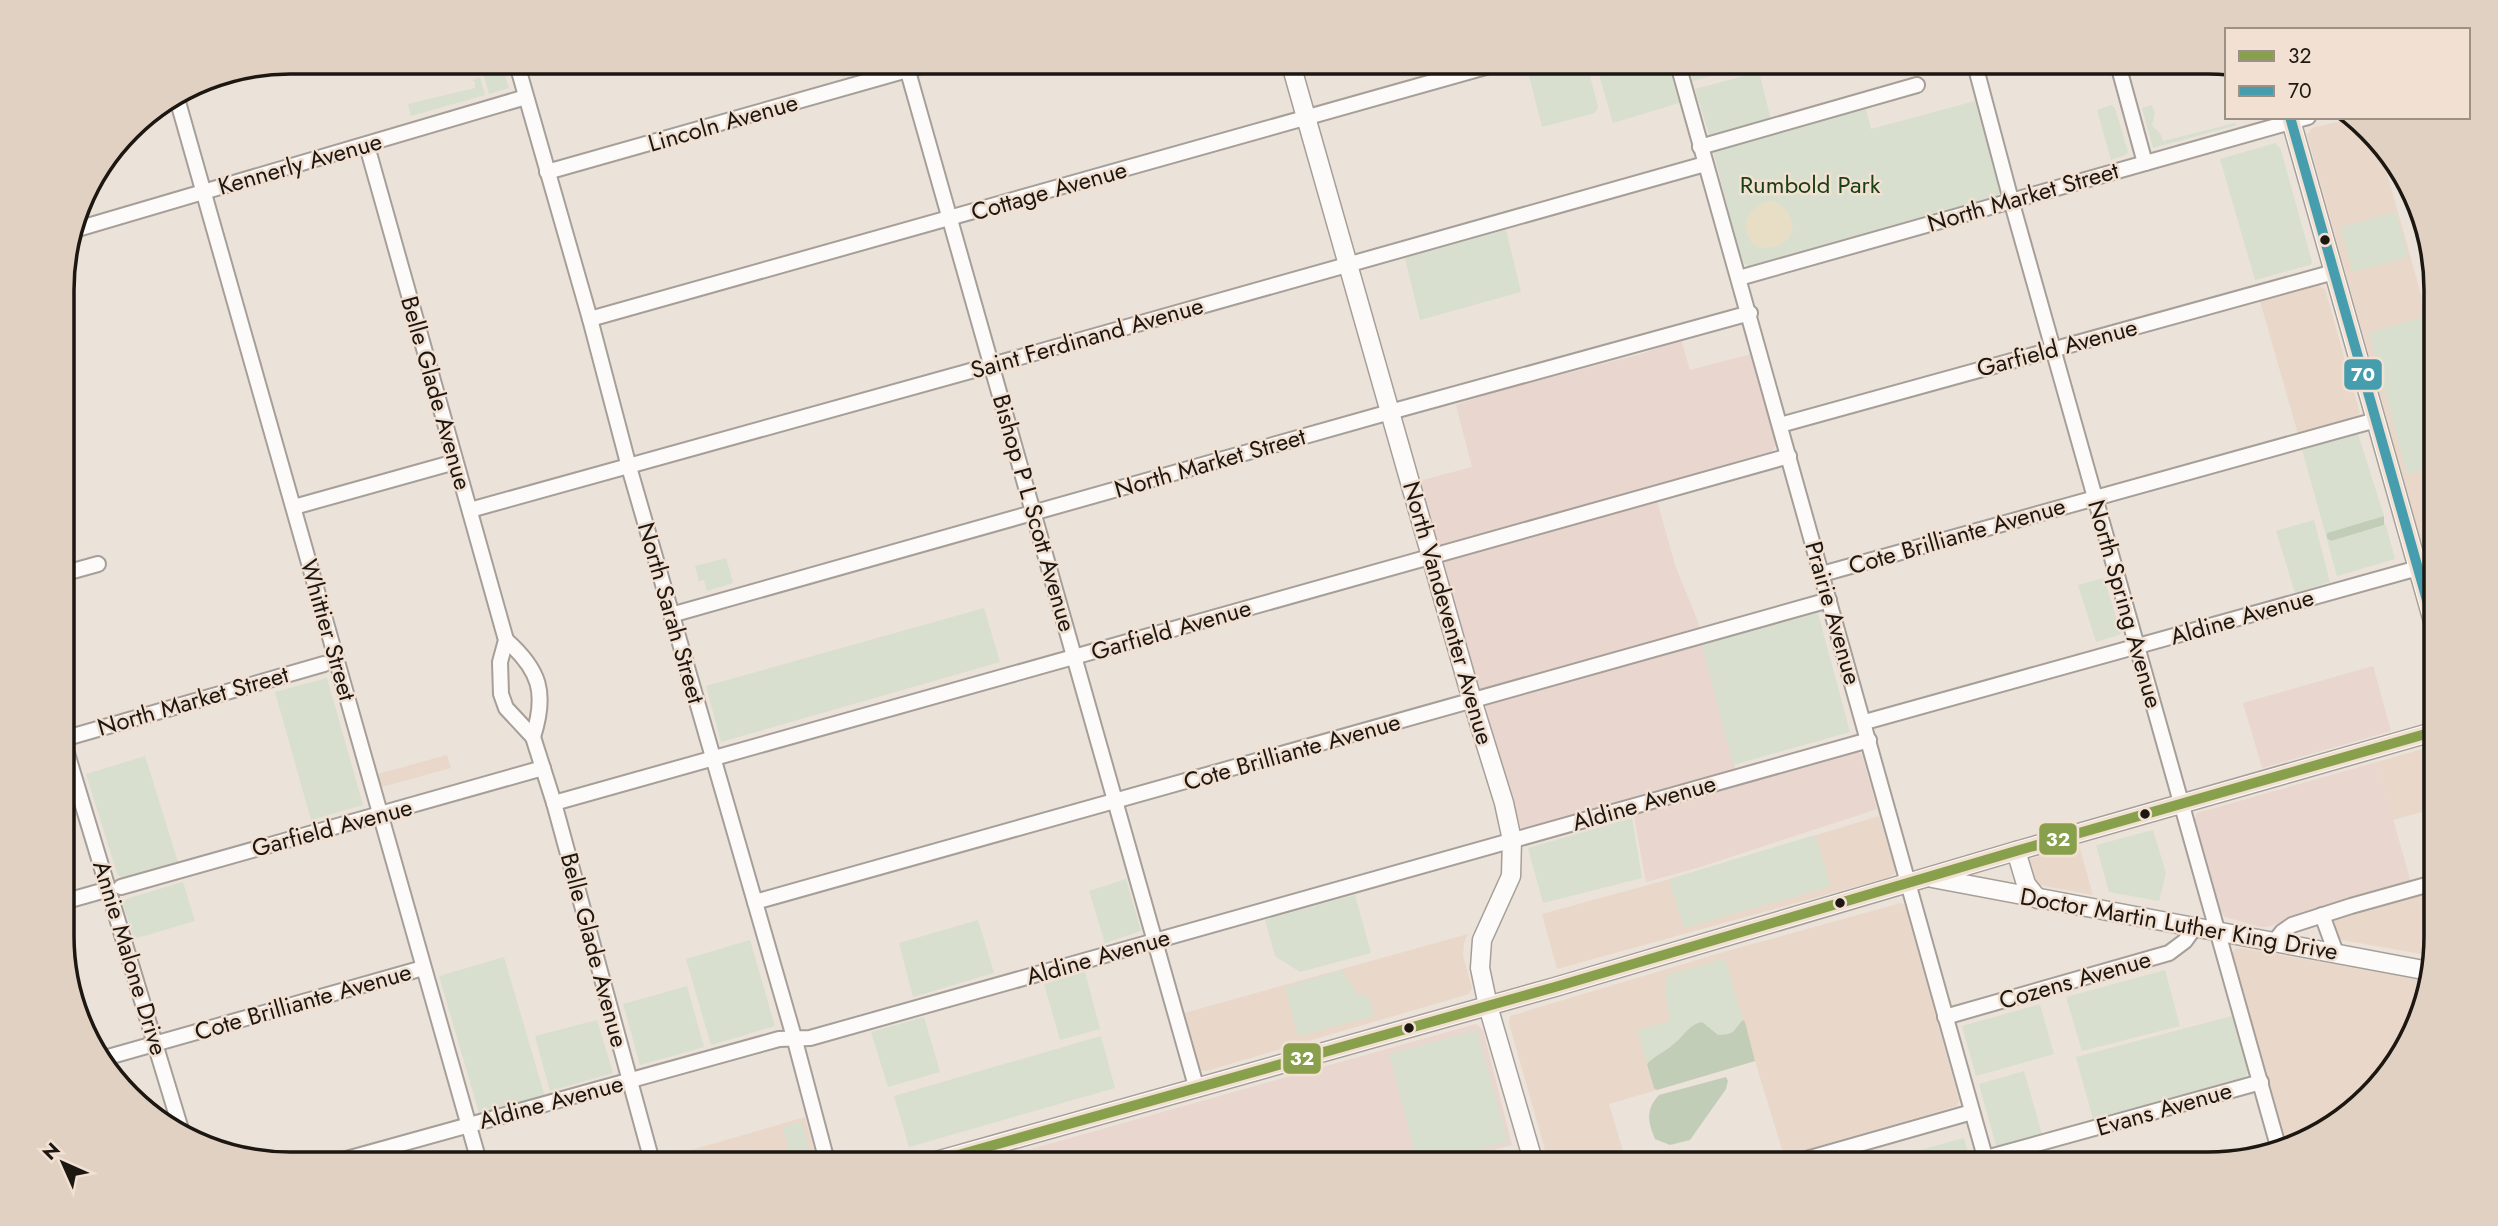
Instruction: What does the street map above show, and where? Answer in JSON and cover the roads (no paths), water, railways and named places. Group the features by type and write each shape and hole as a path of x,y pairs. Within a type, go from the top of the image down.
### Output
{"main road":[{"name":"North Vandeventer Avenue","path":"1294,74 1472,700 1504,803 1512,840 1511,876 1482,940 1479,956 1489,1006 1531,1152"},
{"path":"2296,119 2334,272 2424,589"},
{"path":"967,1152 1489,1006 2424,734"},
{"path":"2016,851 2026,884 2038,899"},
{"name":"Doctor Martin Luther King Drive","path":"1928,877 2422,970"}],"street":[{"name":"North Sarah Street","path":"520,74 825,1152"},
{"name":"Lincoln Avenue","path":"547,172 879,74"},
{"name":"Bishop P L Scott Avenue","path":"908,74 1196,1086"},
{"name":"Cottage Avenue","path":"590,319 1461,74"},
{"name":"Prairie Avenue","path":"1680,74 1984,1152"},
{"name":"North Spring Avenue","path":"1977,74 2277,1141"},
{"path":"2121,74 2145,163"},
{"path":"1700,147 1917,85"},
{"name":"Kennerly Avenue","path":"83,227 367,146 526,97"},
{"name":"Whittier Street","path":"179,105 476,1152"},
{"name":"North Market Street","path":"1739,278 2296,119"},
{"name":"Belle Glade Avenue","path":"367,146 506,640 523,655 538,683 541,698 533,737"},
{"name":"Saint Ferdinand Avenue","path":"470,510 1704,164"},
{"name":"Garfield Avenue","path":"1780,425 2334,272"},
{"name":"North Market Street","path":"671,615 1750,313"},
{"name":"Cote Brilliante Avenue","path":"1822,574 2376,420"},
{"name":"Garfield Avenue","path":"554,803 1789,456"},
{"path":"294,507 455,462"},
{"path":"74,571 98,564"},
{"name":"Aldine Avenue","path":"1865,722 2418,568"},
{"name":"Cote Brilliante Avenue","path":"755,902 1829,600"},
{"name":"Belle Glade Avenue","path":"506,640 499,662 501,694 506,708 518,724 533,737 554,803 650,1152"},
{"name":"North Market Street","path":"74,736 324,664"},
{"name":"Aldine Avenue","path":"371,1152 779,1039 810,1038 1869,740"},
{"name":"Garfield Avenue","path":"74,899 380,816 543,768"},
{"name":"Annie Malone Drive","path":"74,771 115,888 155,1044 179,1123"},
{"path":"2274,942 2281,932 2292,925 2424,886"},
{"path":"2322,915 2336,953"},
{"name":"Cozens Avenue","path":"1945,1017 2169,953 2185,941 2195,927"},
{"name":"Cote Brilliante Avenue","path":"110,1056 424,968"},
{"name":"Evans Avenue","path":"2018,1152 2261,1082"},
{"path":"1830,1152 1972,1112"}],"park label":[{"name":"Rumbold Park","path":"1810,185"}]}
